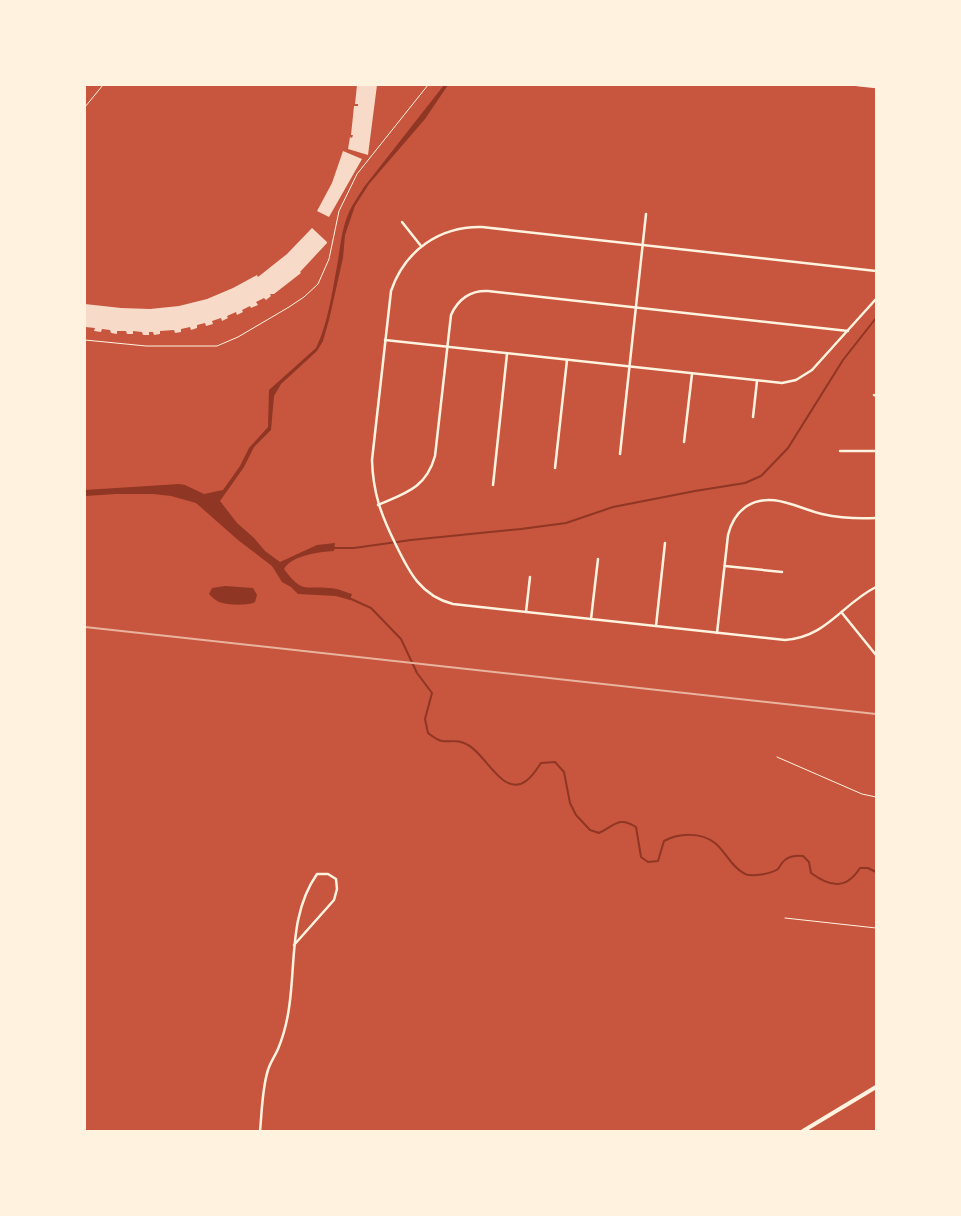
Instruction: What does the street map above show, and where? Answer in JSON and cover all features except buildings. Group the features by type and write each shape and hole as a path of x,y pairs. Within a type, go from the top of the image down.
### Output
{"main road":[{"path":"802,1131 876,1087"}],"street":[{"path":"857,85 876,87"},
{"path":"620,454 646,214"},
{"path":"402,222 421,246"},
{"path":"876,271 473,227 444,233 421,246 404,264 393,285 372,460 378,505 391,536 415,581 424,590 439,599 458,605 778,640 795,639 816,631 876,587"},
{"path":"378,505 414,489 425,478 432,466 435,456 450,320 455,308 464,297 476,292 488,291 848,330"},
{"path":"385,340 757,381 786,382 804,376 818,365 876,299"},
{"path":"493,485 507,354"},
{"path":"555,468 567,360"},
{"path":"684,442 692,374"},
{"path":"753,418 757,381"},
{"path":"840,451 876,451"},
{"path":"717,633 728,535 732,524 740,512 756,502 778,500 834,517 854,519 876,518"},
{"path":"656,626 665,544"},
{"path":"591,619 598,559"},
{"path":"725,566 782,572"},
{"path":"526,612 530,576"},
{"path":"842,612 876,655"},
{"path":"260,1131 268,1067 282,1037 289,1008 294,945 300,911 310,884 317,874 328,874 336,879 337,889 334,900 294,945"}],"lane":[{"path":"85,107 103,85"},
{"path":"85,340 152,346 217,346 260,324 304,296 318,284 326,267 339,212 358,174 428,85"},
{"path":"777,757 862,794 876,797"},
{"path":"785,918 876,928"}],"shaded area":[{"path":"444,85 448,85 425,119 369,184 355,206 345,235 343,258 323,341 317,351 281,384 274,396 271,430 254,447 244,467 220,501 237,523 265,551 280,562 317,545 335,543 334,551 299,557 284,569 299,585 338,589 352,594 350,600 336,596 298,594 282,582 272,566 238,540 196,503 171,496 153,494 85,496 85,490 179,484 204,494 223,490 240,466 249,448 268,427 269,390 316,348 329,308 343,229 353,205 364,187"},
{"path":"225,586 253,588 257,595 255,602 242,605 227,604 218,601 209,594 212,588"}],"waterway":[{"path":"333,548 354,548 566,523 613,507 745,483 761,476 788,448 843,360 876,318"},
{"path":"349,598 371,608 401,639 417,673 432,693 425,719 428,733 440,740 458,741 468,745 502,779 510,784 518,785 526,781 541,763 555,762 564,772 570,803 576,815 590,830 599,833 621,822 636,827 641,857 648,862 658,861 664,841 676,836 697,835 715,843 740,871 748,875 775,871 791,856 803,856 809,862 811,873 831,883 837,884 849,880 860,868 868,868 876,872"}],"railway":[{"path":"85,627 876,714"}]}
